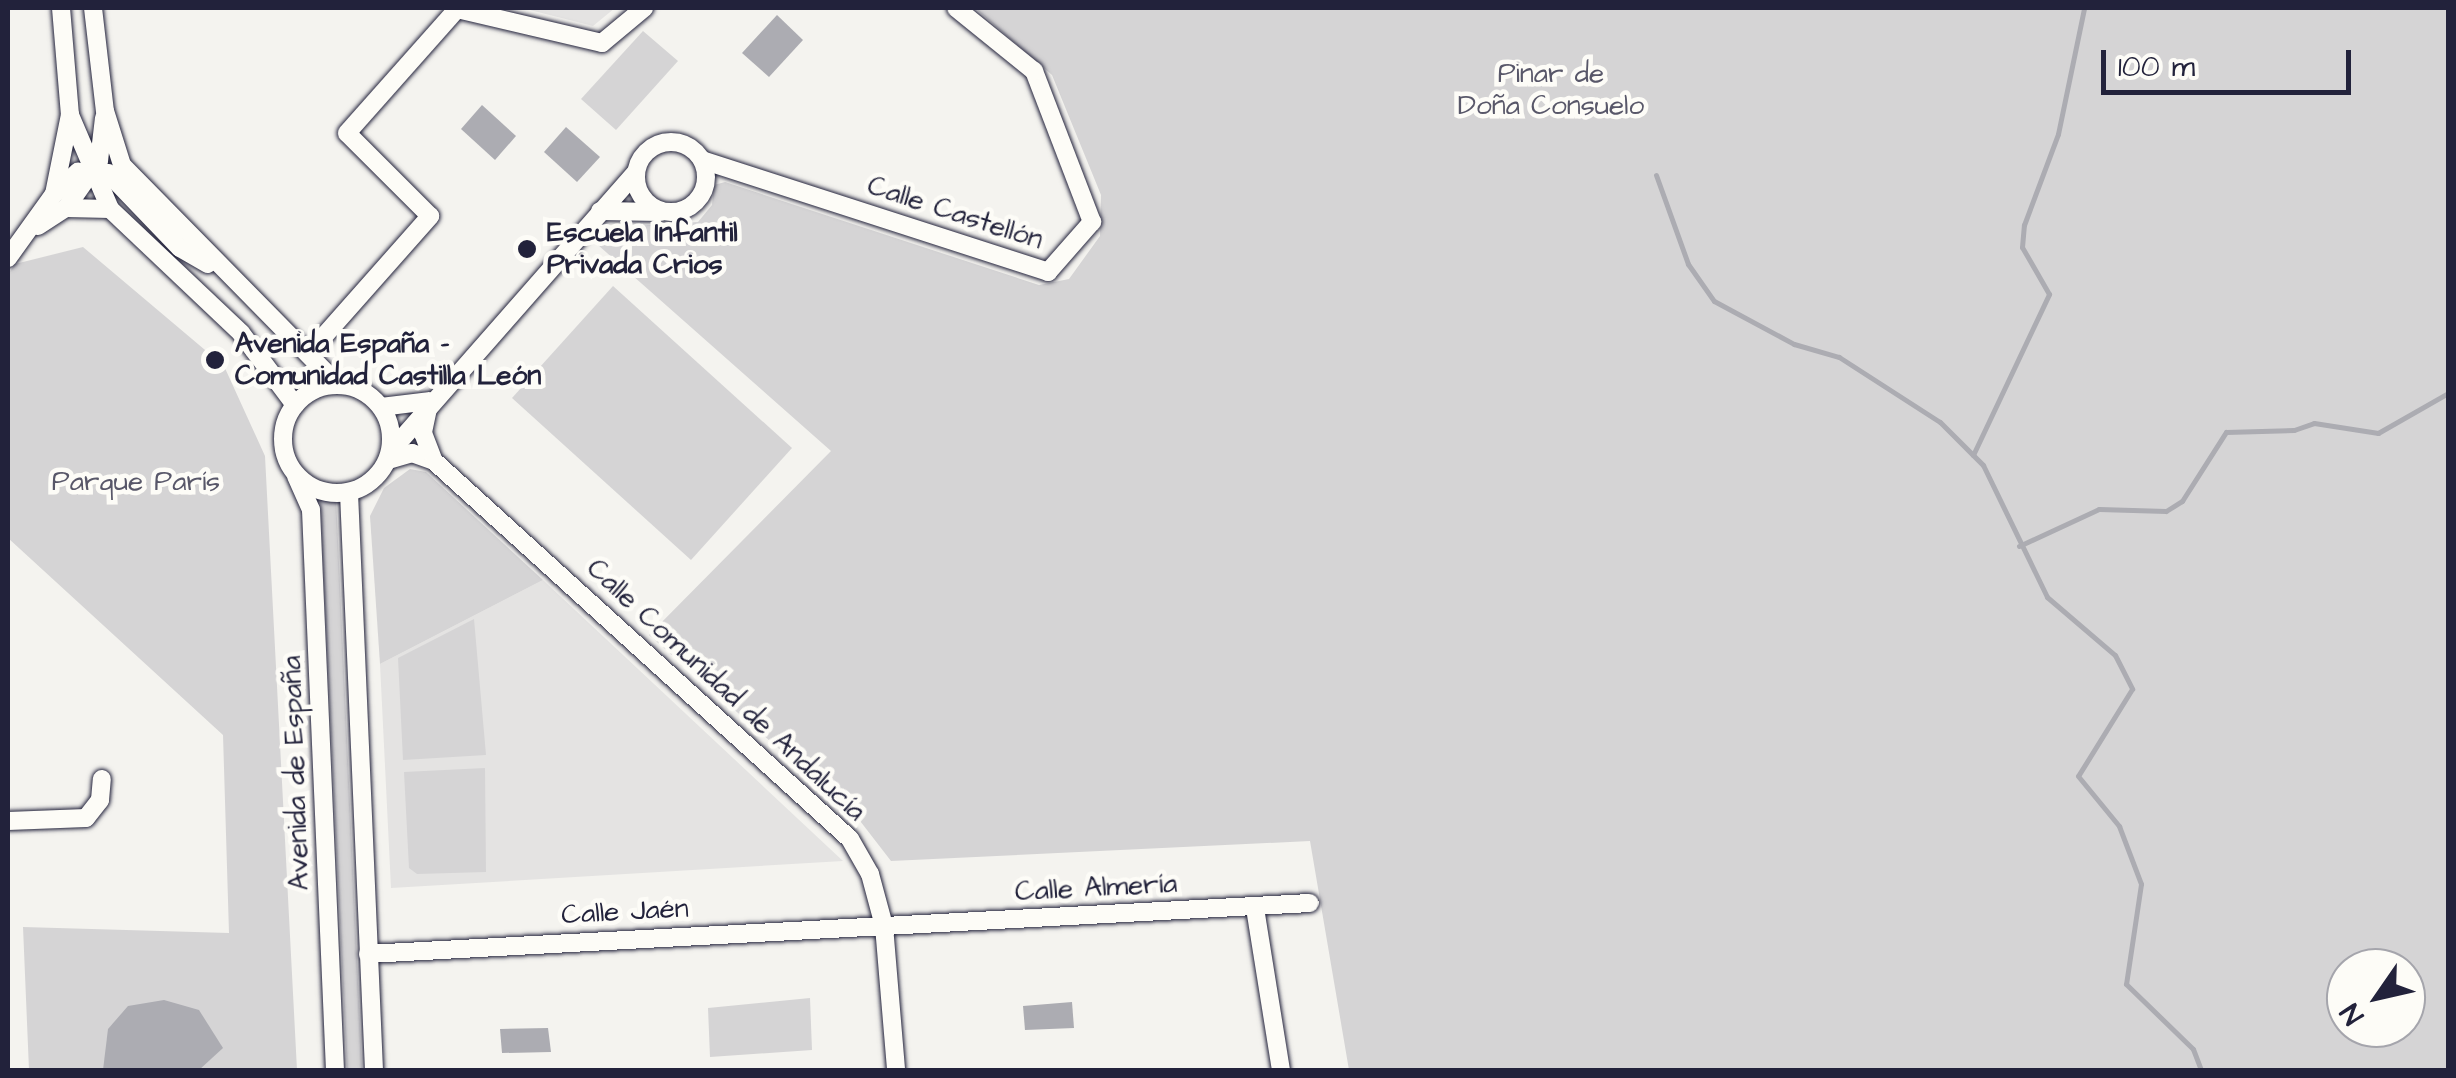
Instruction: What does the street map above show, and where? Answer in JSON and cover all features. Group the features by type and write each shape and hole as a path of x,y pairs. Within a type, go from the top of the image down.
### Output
{"street":[{"path":"61,8 70,115 61,201"},
{"path":"93,8 105,111 122,165 338,385 369,395 381,407 389,455"},
{"path":"309,353 430,216 347,133 457,9 602,43 644,8"},
{"name":"Calle Castellón","path":"702,160 1048,272 1092,222 1034,70 956,8"},
{"path":"8,258 99,162 105,111"},
{"path":"70,115 110,209 242,333 294,405"},
{"path":"338,385 294,405 282,440 296,476 330,494 349,493 366,486 429,401 600,211 635,173 652,146 672,141 702,160 706,180 697,202 664,212 600,211"},
{"path":"92,172 108,172 180,248 226,274"},
{"path":"635,173 644,200 664,212"},
{"path":"61,201 110,209"},
{"path":"381,407 429,401"},
{"path":"429,401 424,433 434,461"},
{"path":"389,455 412,453 434,461"},
{"name":"Calle Comunidad de Andalucía","path":"434,461 850,839 870,874 884,926 896,1070"},
{"name":"Avenida de España","path":"296,476 311,510 335,1070"},
{"path":"349,493 374,1070"},
{"path":"8,821 86,818 100,800 102,779"},
{"name":"Calle Almería","path":"884,926 1310,903"},
{"path":"1255,908 1281,1070"},
{"name":"Calle Jaén","path":"368,954 884,926"}],"shaded area":[{"path":"522,8 615,8 593,26"},
{"path":"777,15 803,40 769,77 742,53"},
{"path":"482,105 516,136 495,160 461,129"},
{"path":"566,127 600,157 577,182 544,152"},
{"path":"543,580 843,861 391,888 380,664"},
{"path":"164,1000 199,1010 223,1048 199,1070 103,1070 108,1029 128,1006"},
{"path":"1072,1002 1074,1028 1025,1030 1023,1006"},
{"path":"548,1028 551,1052 502,1053 500,1029"}],"green space":[{"name":"Pinar de Doña Consuelo","path":"975,8 2448,8 2448,1070 1349,1070 1310,841 891,861 857,817 649,635 831,451 598,245 618,227 698,222 712,205 714,185 725,182 1039,285 1069,279 1100,236 1101,195 1052,75"},
{"path":"643,31 678,61 616,130 581,99"},
{"name":"Parque París","path":"83,247 224,366 265,456 297,1070 29,1070 23,927 229,933 223,735 8,538 8,274 15,264"},
{"path":"613,286 792,448 691,560 512,398"},
{"path":"410,469 426,472 543,580 380,664 370,516 384,488"},
{"path":"320,497 336,497 362,1070 347,1070"},
{"path":"474,619 486,755 403,760 398,658"},
{"path":"485,768 486,872 417,874 409,868 404,772"},
{"path":"810,998 812,1050 710,1057 708,1008"}],"waterway":[{"path":"1973,455 2049,294 2022,247 2024,225 2058,134 2084,8"},
{"path":"1656,175 1688,264 1714,301 1794,344 1839,357 1940,422 1983,465 2047,597 2115,655 2132,689 2078,776 2119,826 2141,884 2126,984 2193,1049 2201,1070"},
{"path":"2019,546 2099,509 2166,511 2182,501 2226,432 2294,430 2314,423 2378,433 2448,393"}],"place":[{"name":"Escuela Infantil Privada Crios","path":"527,249"},
{"name":"Avenida España - Comunidad Castilla León","path":"215,360"}]}
